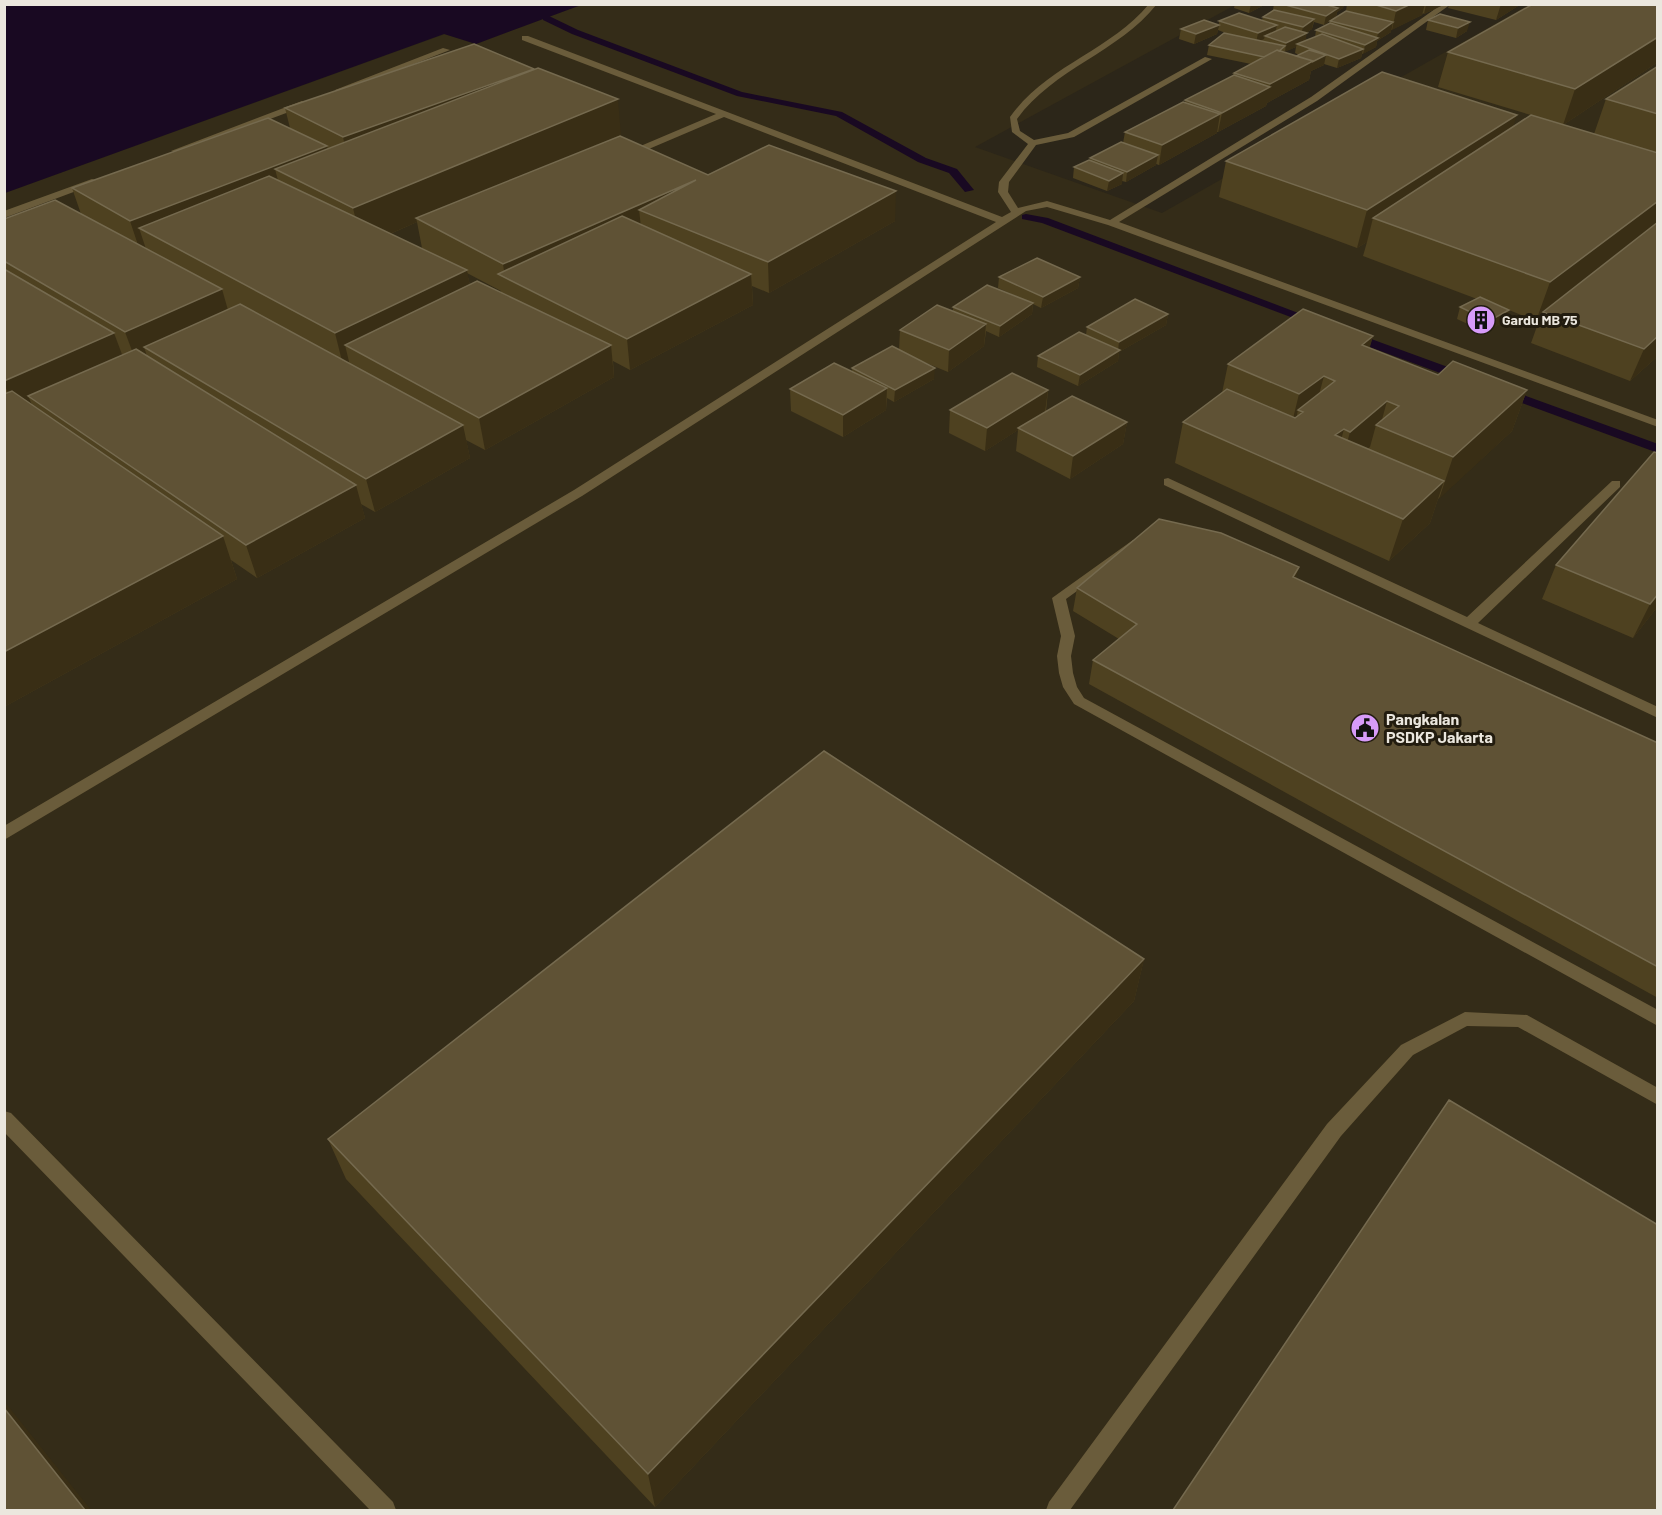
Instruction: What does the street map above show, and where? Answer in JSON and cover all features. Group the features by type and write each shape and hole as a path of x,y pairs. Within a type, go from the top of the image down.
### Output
{"street":[{"path":"1033,143 1016,132 1014,126 1013,119 1023,101 1090,52 1138,22 1154,4"},
{"path":"1111,223 1339,81 1448,4"},
{"path":"525,38 721,115 1003,221"},
{"path":"325,95 447,50"},
{"path":"1017,213 1003,192 1004,182 1033,143 1071,135 1209,59"},
{"path":"1339,81 1350,84"},
{"path":"170,153 314,99"},
{"path":"622,158 721,115"},
{"path":"4,215 104,177"},
{"path":"4,834 578,494 1003,221 1017,213 1047,204 1111,223 1658,424"},
{"path":"1168,482 1658,713"},
{"path":"1469,623 1616,484"},
{"path":"1146,538 1127,547 1059,598 1068,636 1064,656 1066,673 1070,687 1079,701 1658,1018"},
{"path":"1057,1510 1334,1130 1407,1050 1465,1018 1521,1020 1658,1097"},
{"path":"4,1119 385,1510"}],"shaded area":[{"path":"5,4 581,5 476,44 444,34 5,193"},
{"path":"581,5 1235,5 975,147 1162,213 1528,5 1657,5 1657,1510 5,1510 5,193 445,34 476,44"}],"building":[{"path":"1282,4 1323,4 1338,8 1326,16"},
{"path":"1373,4 1411,4 1396,11"},
{"path":"1533,4 1658,4 1658,37 1575,89 1448,52"},
{"path":"1274,10 1314,19 1303,27 1263,17"},
{"path":"1346,11 1393,22 1378,33 1330,21"},
{"path":"1239,13 1277,25 1258,33 1219,21"},
{"path":"1440,14 1470,22 1458,28 1428,20"},
{"path":"1204,20 1219,25 1196,34 1181,29"},
{"path":"1330,23 1378,38 1365,45 1316,30"},
{"path":"1285,27 1307,33 1286,43 1265,36"},
{"path":"1224,33 1285,46 1264,57 1209,45"},
{"path":"1322,34 1363,49 1339,59 1297,44"},
{"path":"474,44 534,69 343,137 285,108"},
{"path":"1277,50 1313,61 1270,84 1234,73"},
{"path":"1309,50 1326,55 1312,62 1296,56"},
{"path":"1658,66 1658,114 1606,99"},
{"path":"538,68 618,99 353,208 275,169"},
{"path":"1382,72 1517,115 1367,210 1226,161"},
{"path":"1234,75 1270,87 1222,113 1185,100"},
{"path":"1183,102 1220,114 1162,145 1125,132"},
{"path":"1531,115 1658,153 1658,201 1550,282 1373,218"},
{"path":"268,118 327,146 130,221 72,188"},
{"path":"620,136 708,175 769,145 896,191 768,262 639,210 696,180 503,264 416,218"},
{"path":"1121,142 1158,155 1127,172 1090,158"},
{"path":"1089,160 1123,173 1109,181 1074,167"},
{"path":"269,176 467,270 335,333 139,228"},
{"path":"55,200 222,289 125,332 4,261 4,219"},
{"path":"622,216 751,274 627,339 498,274"},
{"path":"1658,222 1658,336 1644,349 1543,312"},
{"path":"1037,258 1080,277 1043,297 999,277"},
{"path":"4,269 114,333 4,381"},
{"path":"477,281 611,345 479,418 345,345"},
{"path":"987,285 1033,303 1000,326 953,307"},
{"path":"1480,297 1509,310 1489,321 1460,307"},
{"path":"1135,299 1168,314 1119,342 1087,327"},
{"path":"240,304 463,425 366,479 144,347"},
{"path":"937,305 986,324 949,350 900,330"},
{"path":"1303,309 1373,336 1362,345 1438,375 1453,361 1527,390 1453,457 1376,425 1399,406 1387,401 1350,432 1344,429 1335,435 1444,481 1403,519 1183,422 1227,389 1295,418 1303,412 1298,410 1335,381 1324,376 1299,394 1228,364"},
{"path":"1079,332 1120,350 1080,375 1038,356"},
{"path":"892,346 935,368 895,390 852,368"},
{"path":"136,349 356,485 246,545 28,396"},
{"path":"834,363 887,388 843,415 790,389"},
{"path":"1012,373 1048,390 987,428 950,410"},
{"path":"12,391 223,536 4,652 4,394"},
{"path":"1072,396 1127,422 1073,456 1018,428"},
{"path":"1654,452 1658,453 1658,594 1650,604 1556,565"},
{"name":"Pangkalan PSDKP Jakarta","path":"1159,519 1221,533 1299,567 1293,577 1658,743 1658,967 1093,660 1137,624 1077,588"},
{"path":"824,751 1144,959 648,1474 328,1139"},
{"path":"1449,1100 1658,1225 1658,1510 1173,1510"},
{"path":"4,1408 85,1510 4,1510"}],"waterway":[{"path":"546,18 575,32 740,94 839,114 922,160 953,171 969,190"},
{"path":"1026,217 1044,220 1316,322"},
{"path":"1352,336 1463,377"},
{"path":"1504,392 1658,449"}],"place":[{"name":"Gardu MB 75","path":"1481,320"},
{"name":"Pangkalan PSDKP Jakarta","path":"1365,728"}]}
